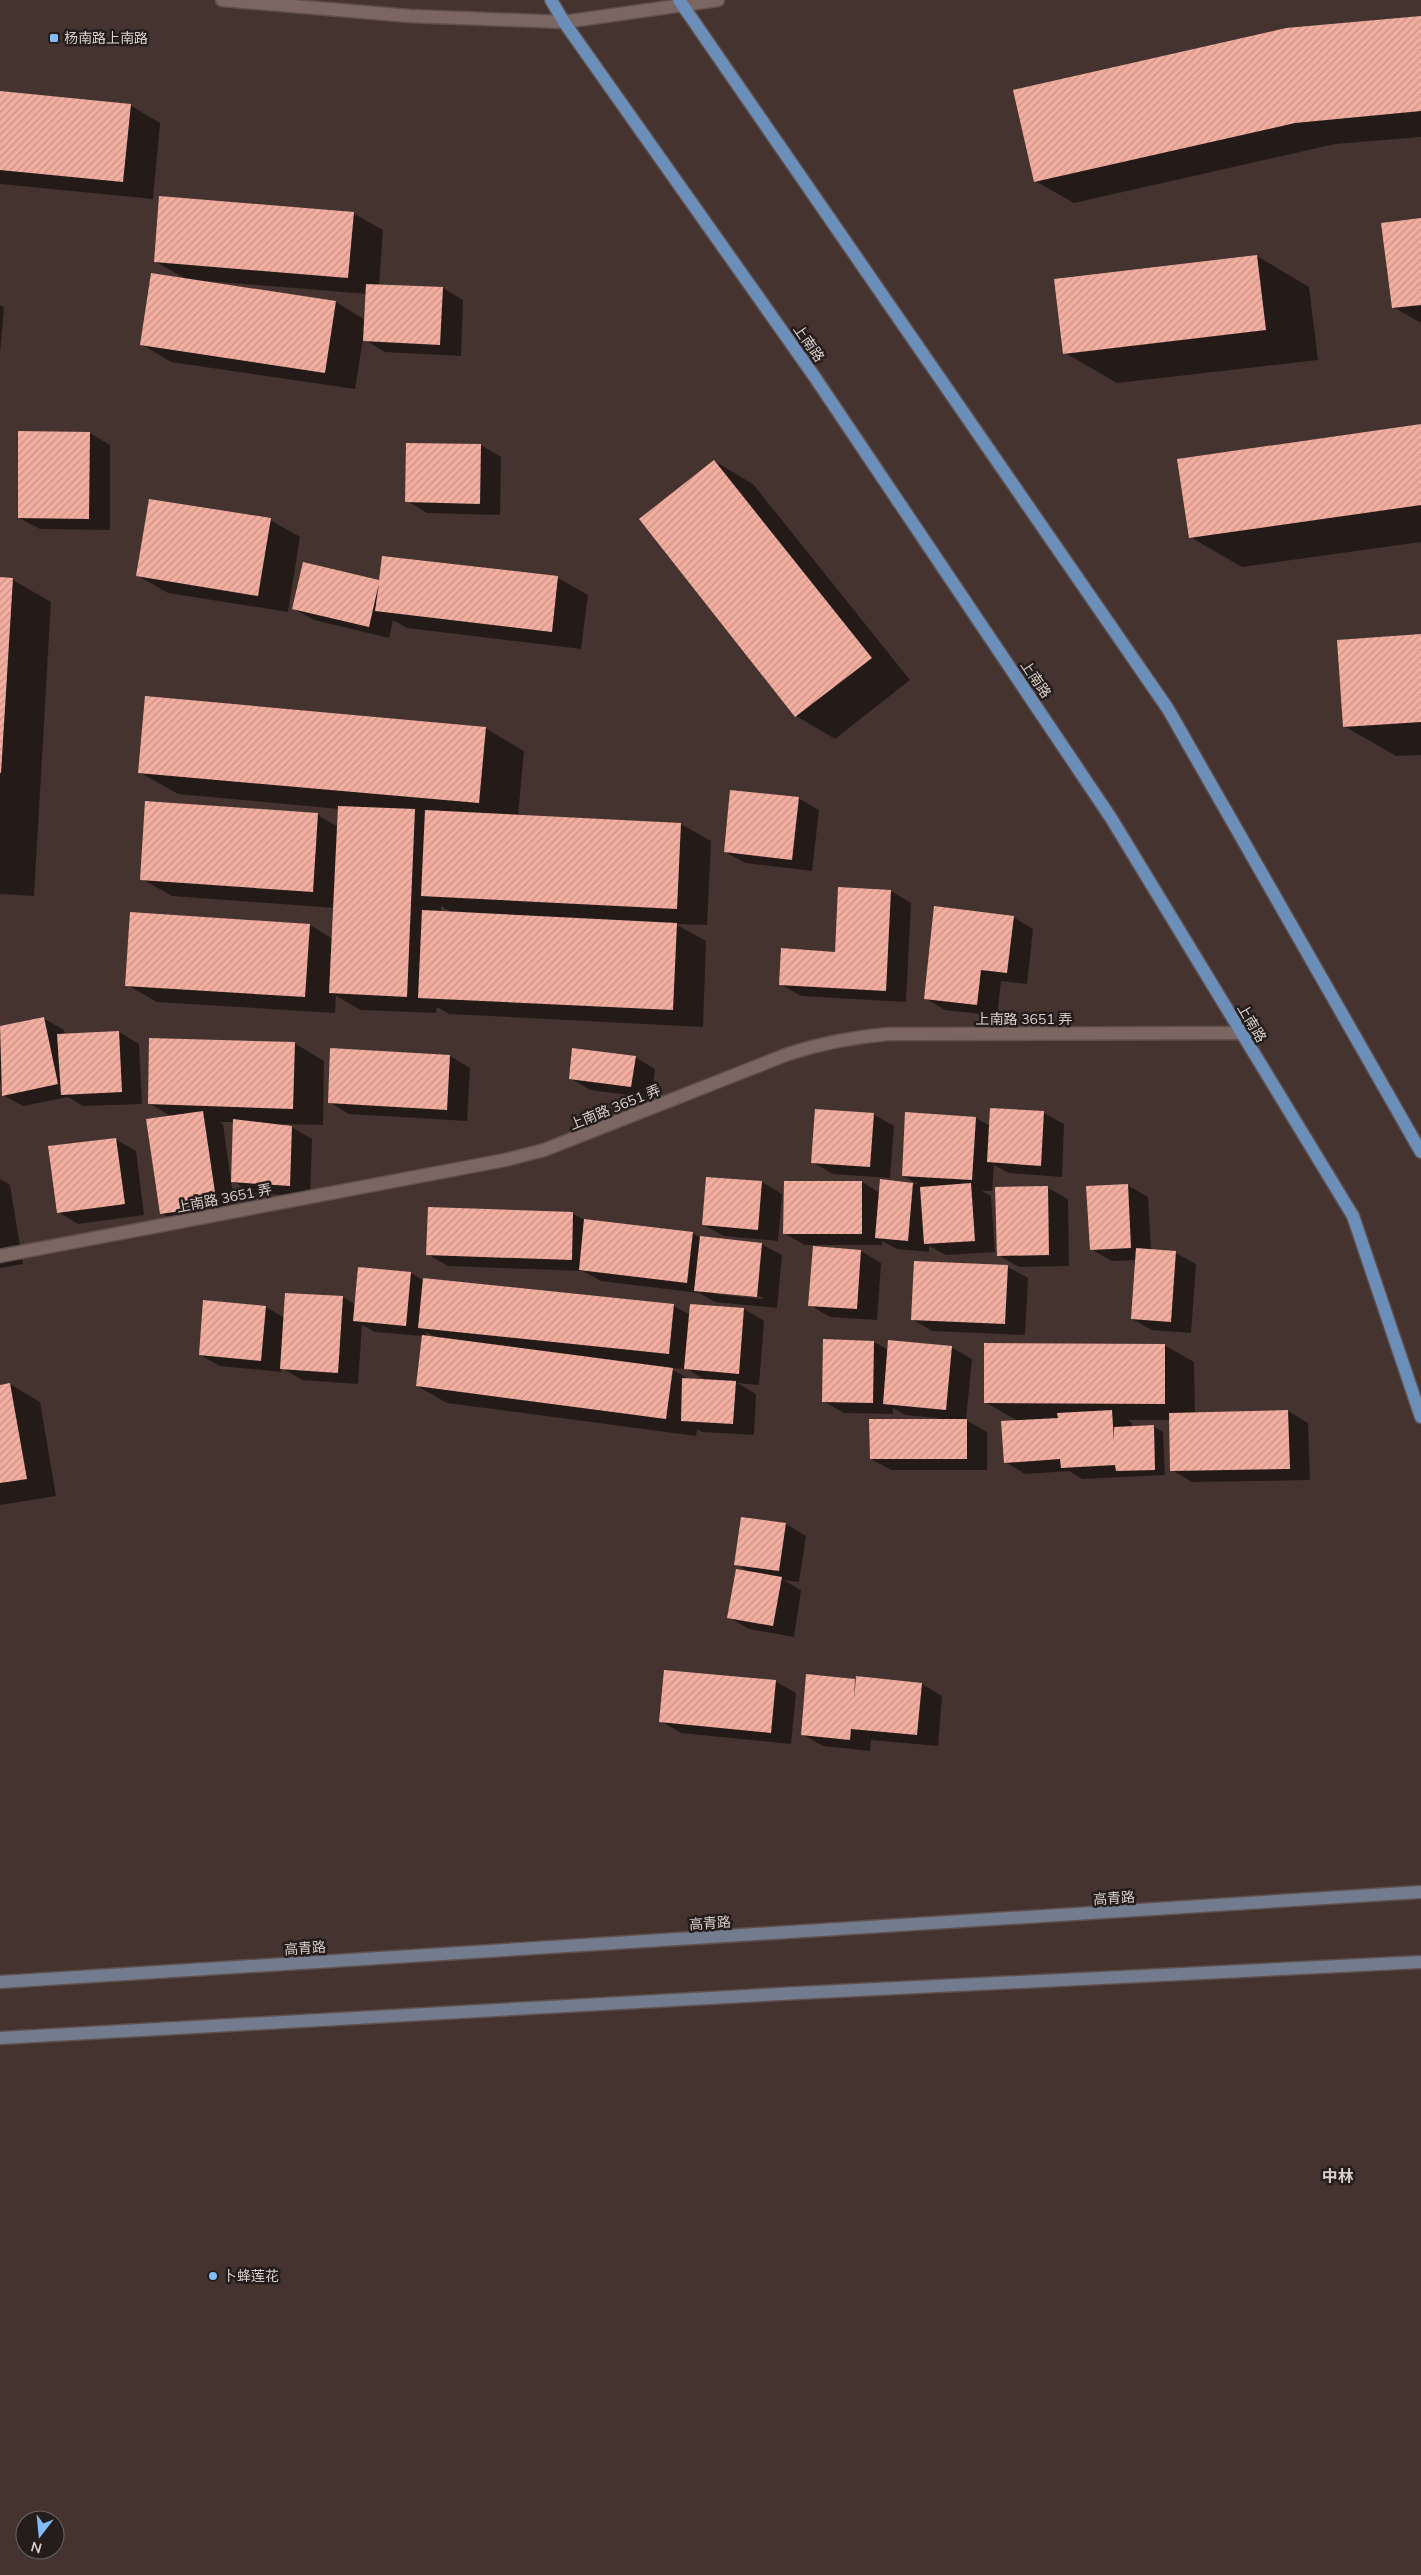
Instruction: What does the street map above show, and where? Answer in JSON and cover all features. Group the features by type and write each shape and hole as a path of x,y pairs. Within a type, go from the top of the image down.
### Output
{"main road":[{"name":"上南路","path":"551,0 564,22 814,376 1106,810 1353,1216 1421,1417"},
{"path":"680,3 1168,709 1421,1152"},
{"name":"高青路","path":"0,1982 1421,1892"},
{"path":"0,2038 798,1993 1421,1962"}],"street":[{"path":"222,0 410,16 564,22 680,3 718,0"},
{"name":"上南路 3651 弄","path":"0,1256 520,1156 582,1137 788,1054 822,1043 854,1037 888,1034 1240,1033"}],"building":[{"path":"1421,16 1421,111 1295,123 1034,182 1013,90 1286,28"},
{"path":"0,91 131,104 123,182 0,170"},
{"path":"159,196 354,212 348,278 154,262"},
{"path":"1421,218 1421,305 1392,308 1381,223"},
{"path":"1257,255 1266,330 1063,354 1054,279"},
{"path":"151,273 336,301 325,373 140,345"},
{"path":"366,284 443,287 440,345 363,341"},
{"path":"1421,424 1421,505 1189,538 1177,459"},
{"path":"18,431 90,432 89,519 18,518"},
{"path":"406,443 481,444 480,504 405,502"},
{"path":"714,460 872,658 795,717 639,519"},
{"path":"149,499 271,518 258,596 136,576"},
{"path":"382,556 558,576 552,632 375,611 379,583 369,627 292,609 303,562 379,580"},
{"path":"0,577 13,578 1,773 0,773"},
{"path":"1421,634 1421,722 1343,727 1337,640"},
{"path":"145,696 486,727 479,803 138,773"},
{"path":"730,790 799,797 792,860 724,852"},
{"path":"145,801 318,813 313,892 140,880"},
{"path":"338,806 415,809 407,997 329,993"},
{"path":"425,810 681,823 677,909 421,896"},
{"path":"838,887 891,890 886,991 779,985 781,948 835,952"},
{"path":"934,906 1014,916 1007,973 981,970 977,1005 924,999"},
{"path":"422,910 677,923 673,1010 418,998"},
{"path":"130,912 310,924 305,997 125,986"},
{"path":"44,1017 58,1084 2,1096 0,1026"},
{"path":"119,1031 122,1092 61,1095 57,1034"},
{"path":"149,1038 295,1042 293,1109 148,1104"},
{"path":"330,1048 450,1055 447,1110 328,1103"},
{"path":"572,1048 636,1056 631,1087 569,1079"},
{"path":"990,1108 1044,1111 1041,1166 987,1162"},
{"path":"815,1109 874,1113 870,1167 811,1163"},
{"path":"203,1111 217,1206 160,1214 146,1119"},
{"path":"905,1112 976,1117 972,1180 902,1176"},
{"path":"233,1119 292,1126 290,1186 231,1182"},
{"path":"116,1138 125,1204 57,1213 48,1146"},
{"path":"706,1177 762,1181 758,1230 702,1225"},
{"path":"880,1179 913,1183 908,1241 875,1238"},
{"path":"784,1181 862,1181 862,1234 783,1234"},
{"path":"971,1183 975,1241 924,1244 920,1187"},
{"path":"1128,1184 1131,1248 1090,1250 1086,1186"},
{"path":"1048,1186 1049,1255 997,1256 995,1187"},
{"path":"428,1207 573,1212 572,1260 426,1255"},
{"path":"584,1219 693,1232 687,1283 579,1270"},
{"path":"700,1236 762,1243 757,1297 694,1291"},
{"path":"813,1246 861,1250 857,1309 808,1306"},
{"path":"1136,1248 1176,1251 1171,1322 1131,1319"},
{"path":"914,1261 1008,1265 1005,1324 911,1320"},
{"path":"358,1267 411,1272 406,1326 353,1321"},
{"path":"423,1278 674,1304 669,1354 418,1328"},
{"path":"285,1293 343,1296 338,1373 280,1369"},
{"path":"203,1300 266,1306 261,1361 199,1355"},
{"path":"690,1304 744,1308 739,1374 684,1369"},
{"path":"422,1335 673,1368 666,1419 416,1386"},
{"path":"823,1339 874,1341 873,1403 822,1402"},
{"path":"888,1340 952,1346 946,1410 883,1404"},
{"path":"984,1343 1165,1344 1165,1404 984,1403"},
{"path":"682,1378 736,1381 733,1424 681,1421"},
{"path":"10,1383 27,1479 0,1483 0,1385"},
{"path":"1112,1410 1114,1442 1114,1427 1154,1425 1155,1470 1116,1471 1115,1465 1061,1468 1060,1459 1004,1463 1001,1421 1058,1418 1057,1413"},
{"path":"1288,1410 1290,1469 1170,1471 1169,1413"},
{"path":"869,1419 967,1419 967,1459 870,1459"},
{"path":"741,1517 786,1523 779,1571 734,1565"},
{"path":"736,1569 782,1577 773,1626 727,1618"},
{"path":"664,1670 776,1680 771,1733 659,1722"},
{"path":"806,1674 855,1679 854,1700 856,1676 922,1683 917,1735 851,1729 850,1740 801,1735"}],"place":[{"name":"杨南路上南路","path":"54,38"},
{"name":"卜蜂莲花","path":"213,2276"}],"district":[{"name":"中林","path":"1338,2176"}]}
